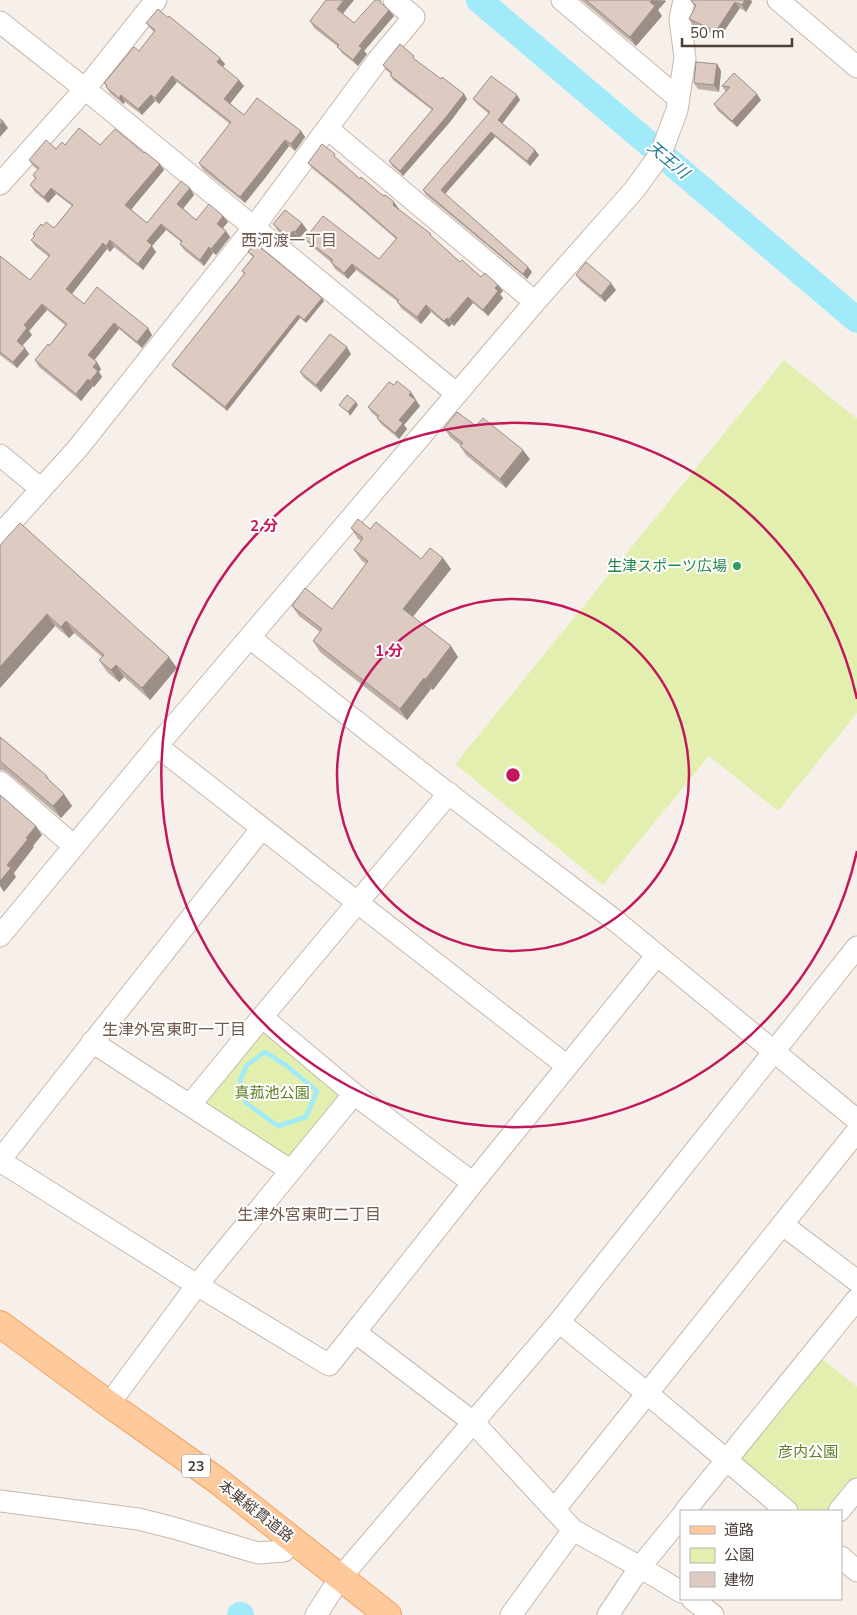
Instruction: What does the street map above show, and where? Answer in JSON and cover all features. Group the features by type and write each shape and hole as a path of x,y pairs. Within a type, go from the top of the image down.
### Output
{"main road":[{"name":"本巣縦貫道路","path":"0,1324 218,1481 337,1583 367,1615"},
{"name":"本巣縦貫道路","path":"0,1342 209,1493 284,1551 388,1615"}],"street":[{"path":"0,184 85,89 156,0"},
{"path":"0,535 78,448 254,227 378,60 414,17 394,0"},
{"path":"562,0 678,104"},
{"path":"0,936 157,746 535,302 635,189 661,153 678,104 685,58 680,19 684,0"},
{"path":"778,0 857,67"},
{"path":"0,22 85,89 457,394"},
{"path":"328,128 535,302"},
{"path":"0,455 41,489"},
{"path":"250,638 617,922 857,1120"},
{"path":"157,746 567,1066"},
{"path":"0,782 74,846"},
{"path":"190,1105 449,793"},
{"path":"262,828 0,1161 197,1285 329,1365 657,955"},
{"path":"316,1615 337,1583 559,1322 857,947"},
{"path":"262,1017 354,1094 473,1183"},
{"path":"92,1042 290,1170"},
{"path":"109,1404 197,1285 354,1094"},
{"path":"554,1510 857,1131"},
{"path":"783,1225 857,1281"},
{"path":"686,1510 857,1299"},
{"path":"559,1322 786,1510"},
{"path":"355,1332 473,1422 573,1530 680,1591"},
{"path":"840,1510 857,1489"},
{"path":"0,1501 138,1519 258,1553 284,1551"},
{"path":"608,1615 640,1567 680,1518"},
{"path":"511,1615 573,1530"},
{"path":"842,1558 857,1571"},
{"path":"693,1600 713,1615"}],"green space":[{"name":"生津スポーツ広場","path":"784,360 857,419 857,713 778,811 709,756 603,885 455,764"},
{"name":"真菰池公園","path":"260,1023 346,1089 287,1162 197,1100"},
{"name":"彦内公園","path":"821,1358 857,1387 857,1480 833,1510 801,1510 739,1460"}],"building":[{"path":"326,0 344,0 337,9 354,23 375,0 380,0 389,10 359,46 362,48 353,60 337,47 339,45 310,21"},
{"path":"586,0 652,0 650,2 655,6 630,37"},
{"path":"691,0 745,0 742,5 735,2 716,31 689,19 696,5"},
{"path":"158,9 220,58 217,62 239,80 224,99 244,115 257,98 301,131 291,144 285,140 240,197 199,163 231,122 172,76 155,98 151,95 138,109 121,95 119,98 104,83 134,47 139,51 154,32 155,30 146,23"},
{"path":"400,44 414,56 413,58 464,94 400,171 389,161 433,109 390,75 392,73 383,65"},
{"path":"696,62 717,64 714,85 694,83"},
{"path":"734,73 757,94 732,121 714,104 730,87 722,86"},
{"path":"491,76 517,95 498,120 535,150 527,161 491,132 441,190 528,267 523,274 423,190 490,112 473,99"},
{"path":"79,128 100,145 115,129 160,164 125,205 147,223 181,181 190,188 177,204 196,220 209,204 223,216 217,224 226,231 211,249 209,247 200,260 180,244 182,241 161,224 147,241 152,245 138,264 110,240 106,246 103,243 66,289 84,304 97,287 148,328 137,342 114,323 88,355 97,362 93,367 98,371 90,381 88,379 76,394 35,360 67,324 42,304 24,325 27,328 17,341 25,348 13,362 0,352 0,256 30,280 50,255 31,240 35,236 33,234 41,224 43,226 46,222 54,228 73,205 51,188 44,197 30,185 36,178 33,175 39,168 29,160 46,140 56,149 62,142 65,145"},
{"path":"322,144 360,179 361,177 394,202 393,205 431,234 460,262 462,260 481,277 485,273 498,285 495,288 498,291 483,310 468,297 449,319 447,318 444,321 426,305 417,317 397,302 399,300 352,264 344,273 331,262 333,260 305,239 323,216 379,259 397,238 308,163"},
{"path":"285,210 302,223 288,237 273,224"},
{"path":"255,243 322,298 304,320 298,315 225,407 172,365 245,273 242,271 254,256 248,252"},
{"path":"586,262 611,283 601,296 576,275"},
{"path":"330,334 347,347 316,385 300,372"},
{"path":"397,381 411,392 409,395 416,400 399,420 403,423 395,433 377,418 379,416 368,407 389,382 394,385"},
{"path":"347,395 356,402 348,412 339,405"},
{"path":"457,412 476,426 483,418 523,450 500,479 460,446 463,443 444,428"},
{"path":"358,519 370,529 376,522 421,559 430,548 443,558 403,609 451,646 400,709 313,641 322,629 292,606 305,588 332,609 368,561 354,550 363,538 351,528"},
{"path":"20,523 169,657 142,688 116,665 111,670 99,660 104,655 66,621 61,627 47,614 0,667 0,545"},
{"path":"0,737 47,776 64,794 53,806 0,761"},
{"path":"0,795 36,826 7,865 11,868 0,881"}],"waterway":[{"name":"天王川","path":"479,0 857,320"},
{"path":"265,1052 287,1066 317,1091 306,1117 278,1126 246,1103 240,1080 247,1065 265,1052"}],"place":[{"name":"生津スポーツ広場","path":"737,566"}],"district":[{"name":"西河渡一丁目","path":"289,241"},
{"name":"生津外宮東町一丁目","path":"174,1030"},
{"name":"生津外宮東町二丁目","path":"309,1215"}]}
